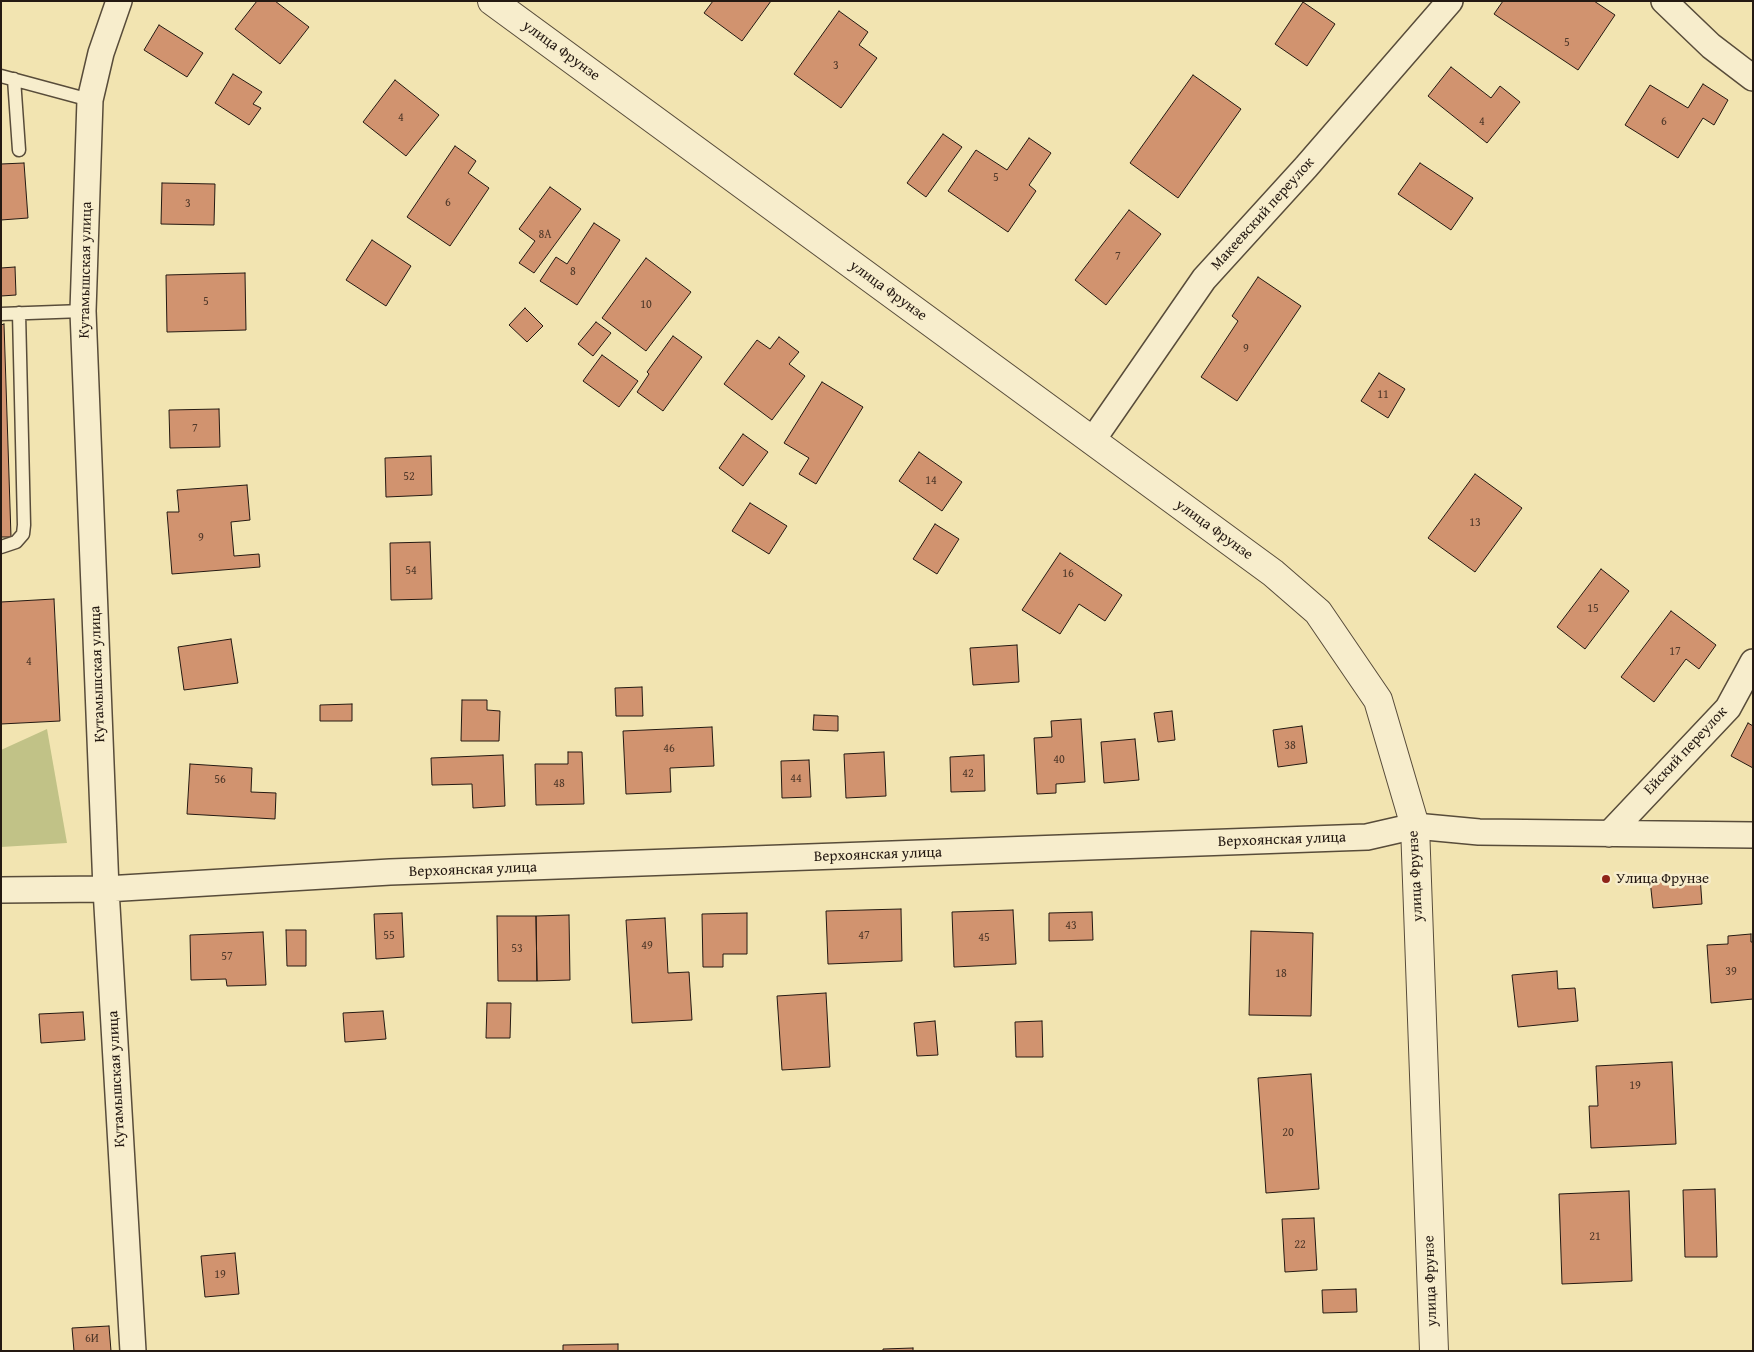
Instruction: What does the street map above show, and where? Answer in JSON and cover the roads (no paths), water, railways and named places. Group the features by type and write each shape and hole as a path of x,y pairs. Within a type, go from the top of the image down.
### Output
{"street":[{"name":"Кутамышская улица","path":"118,1 101,53 90,100 83,311 106,889 133,1351"},
{"name":"улица Фрунзе","path":"492,1 1273,573 1318,612 1378,700 1414,826 1434,1351"},
{"name":"Макеевский переулок","path":"1092,441 1204,279 1306,167 1450,1"},
{"path":"1664,1 1711,46 1753,78"},
{"name":"Ейский переулок","path":"1609,834 1728,708 1753,662"},
{"name":"Верхоянская улица","path":"1,890 106,889 390,872 1367,837 1414,826 1479,832 1753,835"}],"lane":[{"path":"1,76 90,100"},
{"path":"14,80 19,150"},
{"path":"1,314 83,311"},
{"path":"1,547 16,542 23,534 24,525 19,313"}],"place":[{"name":"Улица Фрунзе","path":"1606,879"}]}
